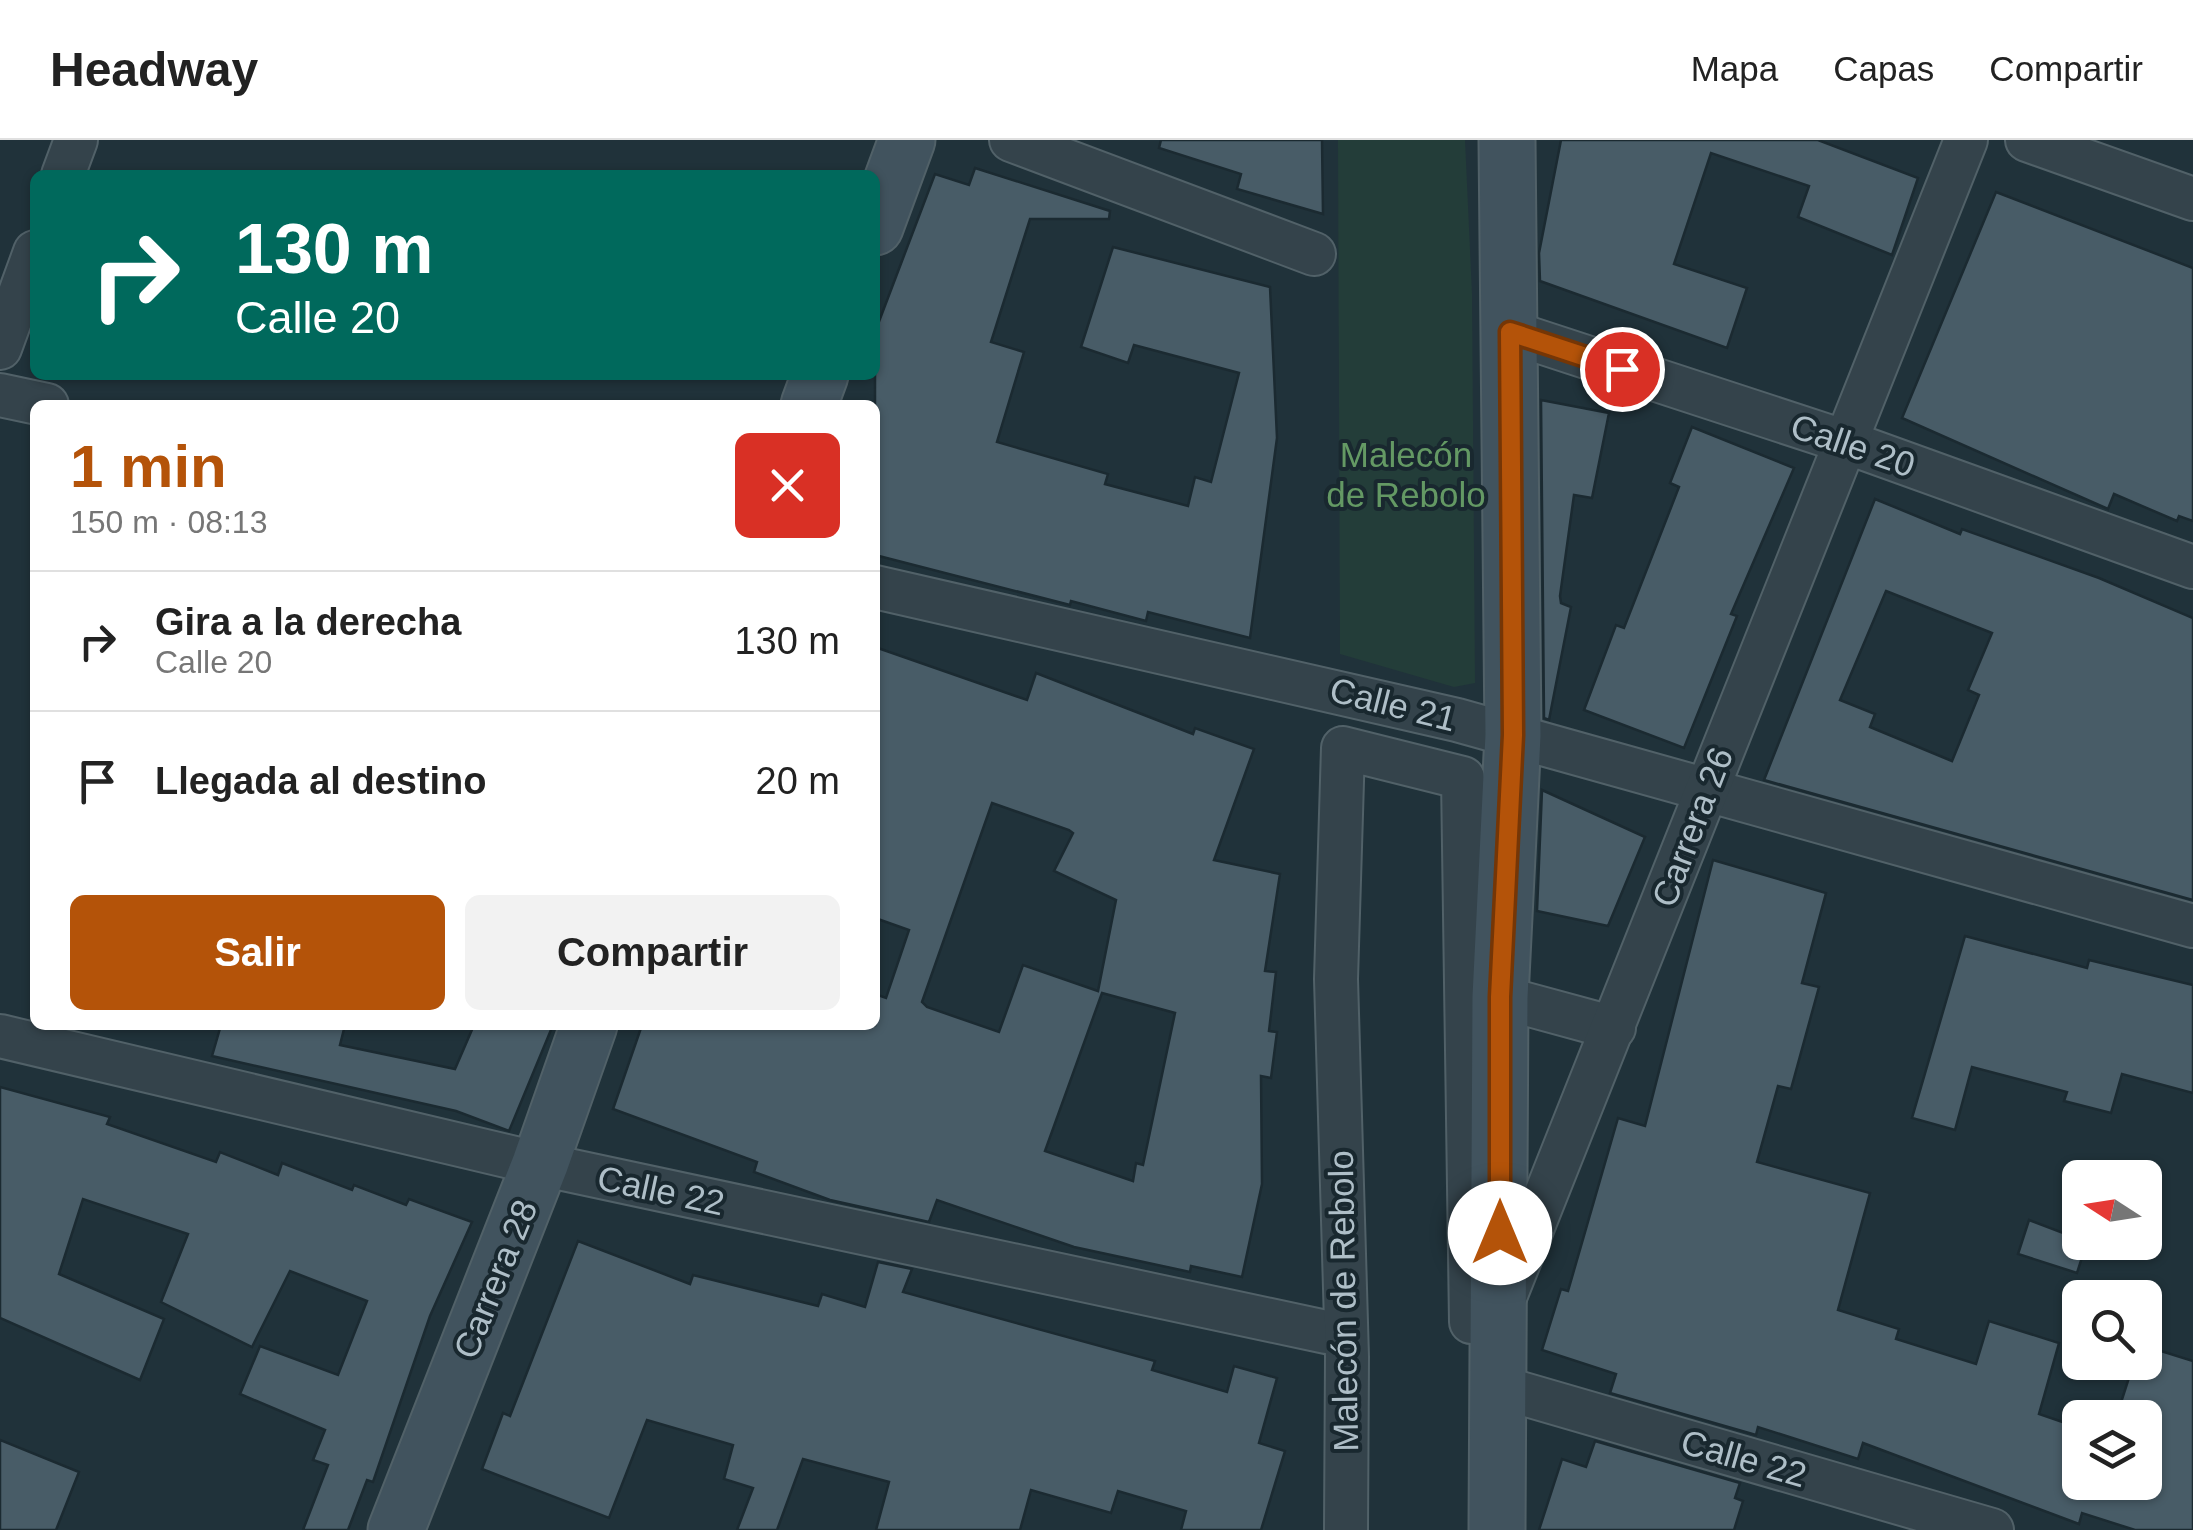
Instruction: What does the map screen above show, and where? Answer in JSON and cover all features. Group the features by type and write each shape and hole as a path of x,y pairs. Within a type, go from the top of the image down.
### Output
{"street":[{"path":"65,170 76,140"},
{"path":"880,213 907,140"},
{"path":"1011,140 1314,254"},
{"path":"1500,1312 1500,997 1513,735 1507,140"},
{"name":"Carrera 26","path":"1497,1530 1500,1312 1966,140"},
{"path":"2026,140 2193,199"},
{"path":"0,348 30,266"},
{"name":"Calle 20","path":"1510,332 1846,442 2193,567"},
{"path":"0,395 30,402"},
{"name":"Calle 21","path":"880,588 1457,720 2193,926"},
{"name":"Malecón de Rebolo","path":"1346,1530 1346,1336 1336,979 1343,748 1462,778 1471,1530"},
{"path":"1500,997 1614,1028"},
{"name":"Carrera 28","path":"396,1530 540,1164 587,1030"},
{"name":"Calle 22","path":"0,1036 540,1164 1326,1332"},
{"name":"Calle 22","path":"1496,1386 1992,1530"}],"green space":[{"name":"Malecón de Rebolo","path":"1338,140 1465,140 1472,294 1475,683 1454,687 1340,654"}],"building":[{"path":"1161,140 1322,140 1323,214 1237,189 1241,174 1159,148"},
{"path":"1561,140 1818,140 1918,178 1892,255 1798,217 1809,186 1711,153 1674,264 1747,288 1727,348 1540,281 1539,253"},
{"path":"975,168 1110,211 1109,219 1030,219 991,342 1024,352 997,442 1108,474 1105,484 1188,506 1195,477 1211,482 1239,373 1134,345 1128,363 1081,347 1113,247 1270,287 1277,438 1250,638 1148,612 1146,621 1071,601 1070,605 880,556 880,400 875,400 875,380 880,380 880,319 935,174 969,185"},
{"path":"1996,192 2193,268 2193,521 2179,516 2177,521 2114,494 2108,509 1902,418"},
{"path":"1541,400 1609,413 1592,498 1574,495 1560,596 1561,603 1571,607 1549,720 1544,718"},
{"path":"1692,427 1794,468 1731,614 1737,616 1684,748 1584,710 1616,625 1624,628 1679,487 1670,483"},
{"path":"1875,499 1960,534 1962,529 2099,578 2193,618 2193,900 1764,780","holes":["1886,591 1992,633 1968,690 1979,695 1952,761 1870,727 1875,714 1840,700"]},
{"path":"880,649 1027,700 1036,673 1193,734 1195,728 1254,749 1214,860 1280,874 1265,971 1276,972 1269,1031 1277,1032 1271,1078 1261,1076 1262,1184 1242,1277 1191,1266 1190,1272 1074,1247 937,1200 929,1222 830,1200 754,1172 757,1162 613,1109 640,1030 880,1030 880,996 886,998 909,930 880,920","holes":["992,803 1073,833 1054,871 1116,900 1098,991 1023,965 999,1032 927,1007 922,1002","1102,993 1175,1013 1143,1165 1136,1163 1133,1181 1045,1151"]},
{"path":"1542,790 1645,837 1608,926 1537,911"},
{"path":"1713,860 1826,893 1802,983 1819,987 1791,1089 1778,1086 1757,1162 1870,1193 1838,1310 1899,1329 1896,1339 1976,1364 1989,1321 2059,1343 2039,1414 2062,1422 2062,1500 2162,1500 2162,1400 2122,1400 2128,1380 2162,1380 2162,1351 2193,1361 2193,1530 2135,1530 2082,1513 2079,1524 1863,1443 1858,1459 1758,1427 1756,1435 1610,1393 1616,1374 1542,1350 1561,1289 1568,1291 1618,1118 1645,1126"},
{"path":"1965,936 2087,968 2089,960 2193,985 2193,1093 2122,1074 2111,1113 2064,1101 2067,1092 1972,1067 1955,1130 1912,1118"},
{"path":"220,1030 344,1030 340,1045 455,1069 472,1030 551,1030 509,1131 456,1111 212,1056"},
{"path":"0,1087 110,1117 107,1124 216,1162 220,1152 278,1175 282,1163 352,1190 354,1185 406,1205 409,1199 472,1222 430,1316 373,1482 367,1480 348,1530 303,1530 328,1465 313,1460 325,1430 240,1394 260,1346 338,1375 367,1301 290,1271 252,1347 161,1302 188,1234 83,1199 59,1274 164,1319 140,1380 0,1318"},
{"path":"2029,1220 2062,1233 2062,1260 2081,1260 2077,1273 2018,1254"},
{"path":"578,1241 690,1284 693,1275 818,1306 822,1294 865,1307 878,1262 912,1269 903,1292 1155,1361 1152,1370 1227,1392 1234,1366 1277,1378 1259,1443 1285,1451 1261,1530 1181,1530 1186,1511 1118,1491 1111,1513 1031,1490 1020,1530 876,1530 889,1482 803,1459 777,1530 737,1530 753,1488 724,1479 733,1445 647,1420 609,1518 482,1469 503,1413 510,1416"},
{"path":"0,1440 79,1472 56,1530 0,1530"},
{"path":"1595,1441 1740,1483 1735,1498 1743,1501 1734,1530 1539,1530 1562,1459 1586,1467"}],"route":[{"path":"1500,1233 1500,997 1513,735 1510,332 1622,369"}]}
